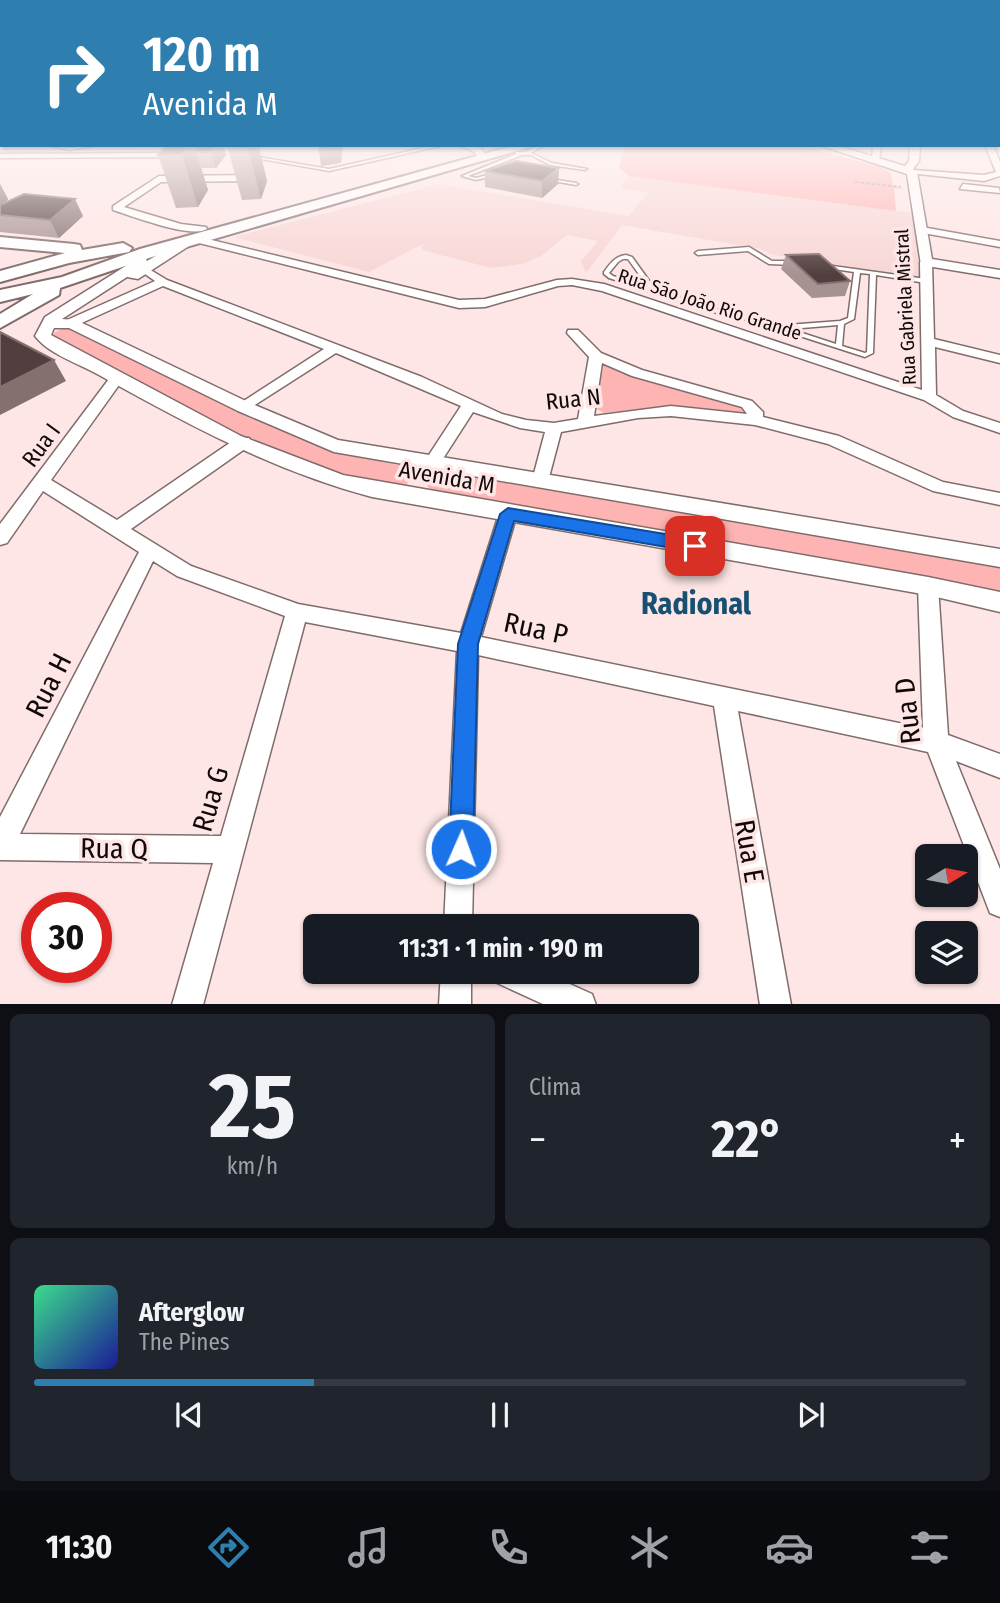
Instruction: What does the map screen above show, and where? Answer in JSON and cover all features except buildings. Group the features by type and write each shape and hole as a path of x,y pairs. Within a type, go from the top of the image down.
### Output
{"main road":[{"path":"0,322 58,288 199,234 385,182"},
{"path":"199,234 399,182"},
{"path":"0,242 141,257"},
{"path":"0,248 32,255 30,263 18,272"},
{"path":"0,277 83,254 141,257"},
{"path":"0,296 67,281 141,257"},
{"path":"0,296 58,288"}],"street":[{"name":"Rua São João Rio Grande","path":"155,182 116,208 357,281 468,305 557,283 572,282 604,288 929,397 958,414 1000,428"},
{"name":"Rua Gabriela Mistral","path":"914,182 926,262 929,397"},
{"path":"922,230 1000,244"},
{"path":"71,323 69,318 73,313 141,257"},
{"path":"47,324 137,265 141,262 141,257"},
{"name":"Rua N","path":"141,257 163,282 417,380 469,406 525,425 554,428 671,411 755,420 832,440 939,486 1000,499"},
{"path":"926,262 1000,274"},
{"path":"47,324 71,323 163,282"},
{"name":"Avenida M","path":"71,323 244,407 334,446 1000,558"},
{"name":"Avenida M","path":"47,324 43,333 46,339 117,378 243,442 339,483 928,586 1000,602"},
{"path":"573,333 596,356 664,382 747,404 755,412 755,420"},
{"path":"927,341 1000,359"},
{"path":"244,407 333,349"},
{"path":"585,423 596,356"},
{"name":"Rua I","path":"0,538 117,378"},
{"path":"419,498 416,480 431,464 469,406"},
{"path":"540,481 554,428"},
{"path":"119,528 243,442"},
{"name":"Rua P","path":"41,482 119,528 148,552 218,586 297,612 468,644 936,741 1000,766"},
{"path":"458,914 468,644 508,514"},
{"name":"Rua H","path":"0,846 148,552"},
{"name":"Rua D","path":"928,586 936,741 1000,903"},
{"name":"Rua G","path":"187,1004 228,850 297,612"},
{"name":"Rua E","path":"724,697 776,1004"},
{"name":"Rua Q","path":"0,846 228,850"},
{"path":"455,1004 456,984"},
{"path":"536,984 581,1004"}],"lane":[{"path":"563,182 576,184"},
{"path":"698,253 749,249 771,262 805,264"},
{"path":"652,289 630,258 625,256 619,258 606,273 611,277 734,317 751,318 865,355 870,353 873,272"},
{"path":"835,278 816,264 926,281"},
{"path":"780,327 841,323 851,319 857,270"},
{"path":"845,285 855,292"},
{"path":"839,346 841,323"}],"shaded area":[{"path":"625,182 674,182 913,213 920,277 773,255 761,249 622,225 586,273 581,261 598,241 567,235 541,256 522,264 491,268 422,250 423,244 369,272 234,237 439,184 629,216 648,193 620,188"},
{"path":"674,182 892,182 893,185 905,189 894,188 896,211"},
{"path":"72,329 324,449 416,469 408,477 407,487 343,479 288,459 52,338 55,332"},
{"path":"604,363 645,380 743,405 749,413 668,406 604,413 595,408"},
{"path":"437,472 920,549 1000,566 1000,598 923,576 434,495 427,485"}],"district":[{"name":"Radional","path":"696,604"}],"route":[{"path":"461,849 468,644 508,514 695,546"}]}
